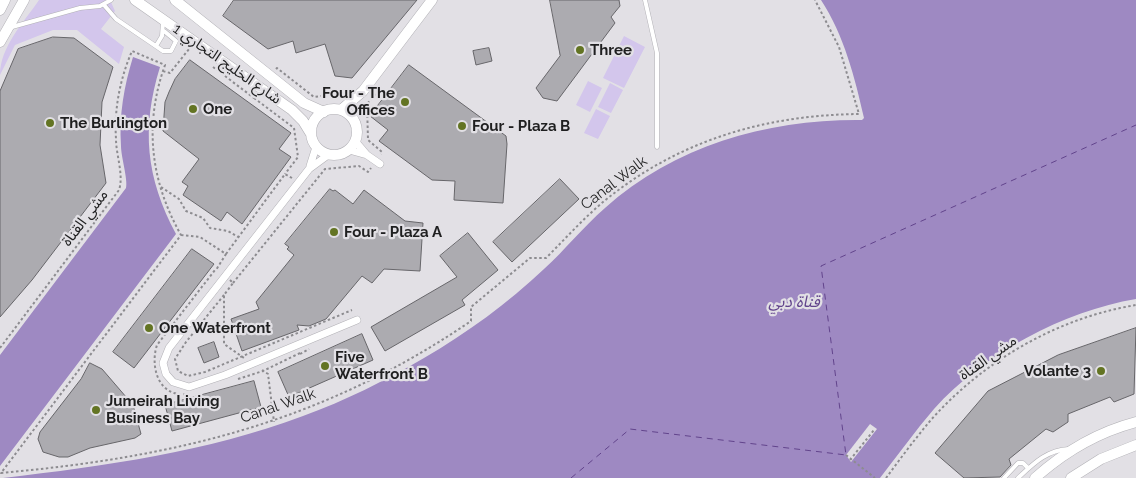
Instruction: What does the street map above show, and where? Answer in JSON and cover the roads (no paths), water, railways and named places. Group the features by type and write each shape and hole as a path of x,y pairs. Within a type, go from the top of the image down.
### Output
{"street":[{"path":"0,10 5,0"},
{"path":"0,42 24,0"},
{"name":"شارع الخليج التجاري 1","path":"136,0 292,110 303,121 311,134"},
{"name":"شارع الخليج التجاري 1","path":"176,0 304,103 324,112"},
{"path":"363,92 353,118 357,131 356,142 349,150 339,155 328,155 316,147 311,134 316,119 324,112 341,110 363,92 432,0"},
{"path":"341,110 353,118"},
{"path":"356,142 367,155 380,164"},
{"path":"309,169 316,147"},
{"path":"349,150 367,155"},
{"path":"328,155 309,169 169,348 164,358 164,369 173,382 189,387 254,364 357,320"},
{"path":"1035,478 1074,448 1131,424"},
{"path":"1071,478 1100,459 1136,446"}],"lane":[{"path":"7,29 80,8 104,5 111,0"},
{"path":"645,0 657,52 657,147"},
{"path":"104,5 116,19 167,52 174,49 176,41 164,31"},
{"path":"156,46 164,31 162,18"},
{"path":"1131,424 1136,416"},
{"path":"1018,478 1028,468 1050,453 1074,448"},
{"path":"1004,478 1018,463 1022,463 1028,468"}],"water":[{"name":"قناة دبي","path":"821,0 1136,0 1136,299 1109,305 1053,325 1000,353 976,370 934,409 880,478 3,478 117,463 193,448 267,429 334,404 424,358 487,317 544,269 605,208 632,186 662,168 693,152 725,140 758,131 792,124 862,120 864,118 848,57 829,13"},
{"path":"133,57 160,67 150,111 150,152 158,193 176,234 0,466 0,355 126,188 121,151 121,123 127,79"}],"place":[{"name":"Three","path":"580,50"},
{"name":"Four - The Offices","path":"405,102"},
{"name":"One","path":"193,109"},
{"name":"The Burlington","path":"50,123"},
{"name":"Four - Plaza B","path":"462,126"},
{"name":"Four - Plaza A","path":"334,232"},
{"name":"One Waterfront","path":"149,328"},
{"name":"Five Waterfront B","path":"325,366"},
{"name":"Volante 3","path":"1101,371"},
{"name":"Jumeirah Living Business Bay","path":"96,410"}]}
